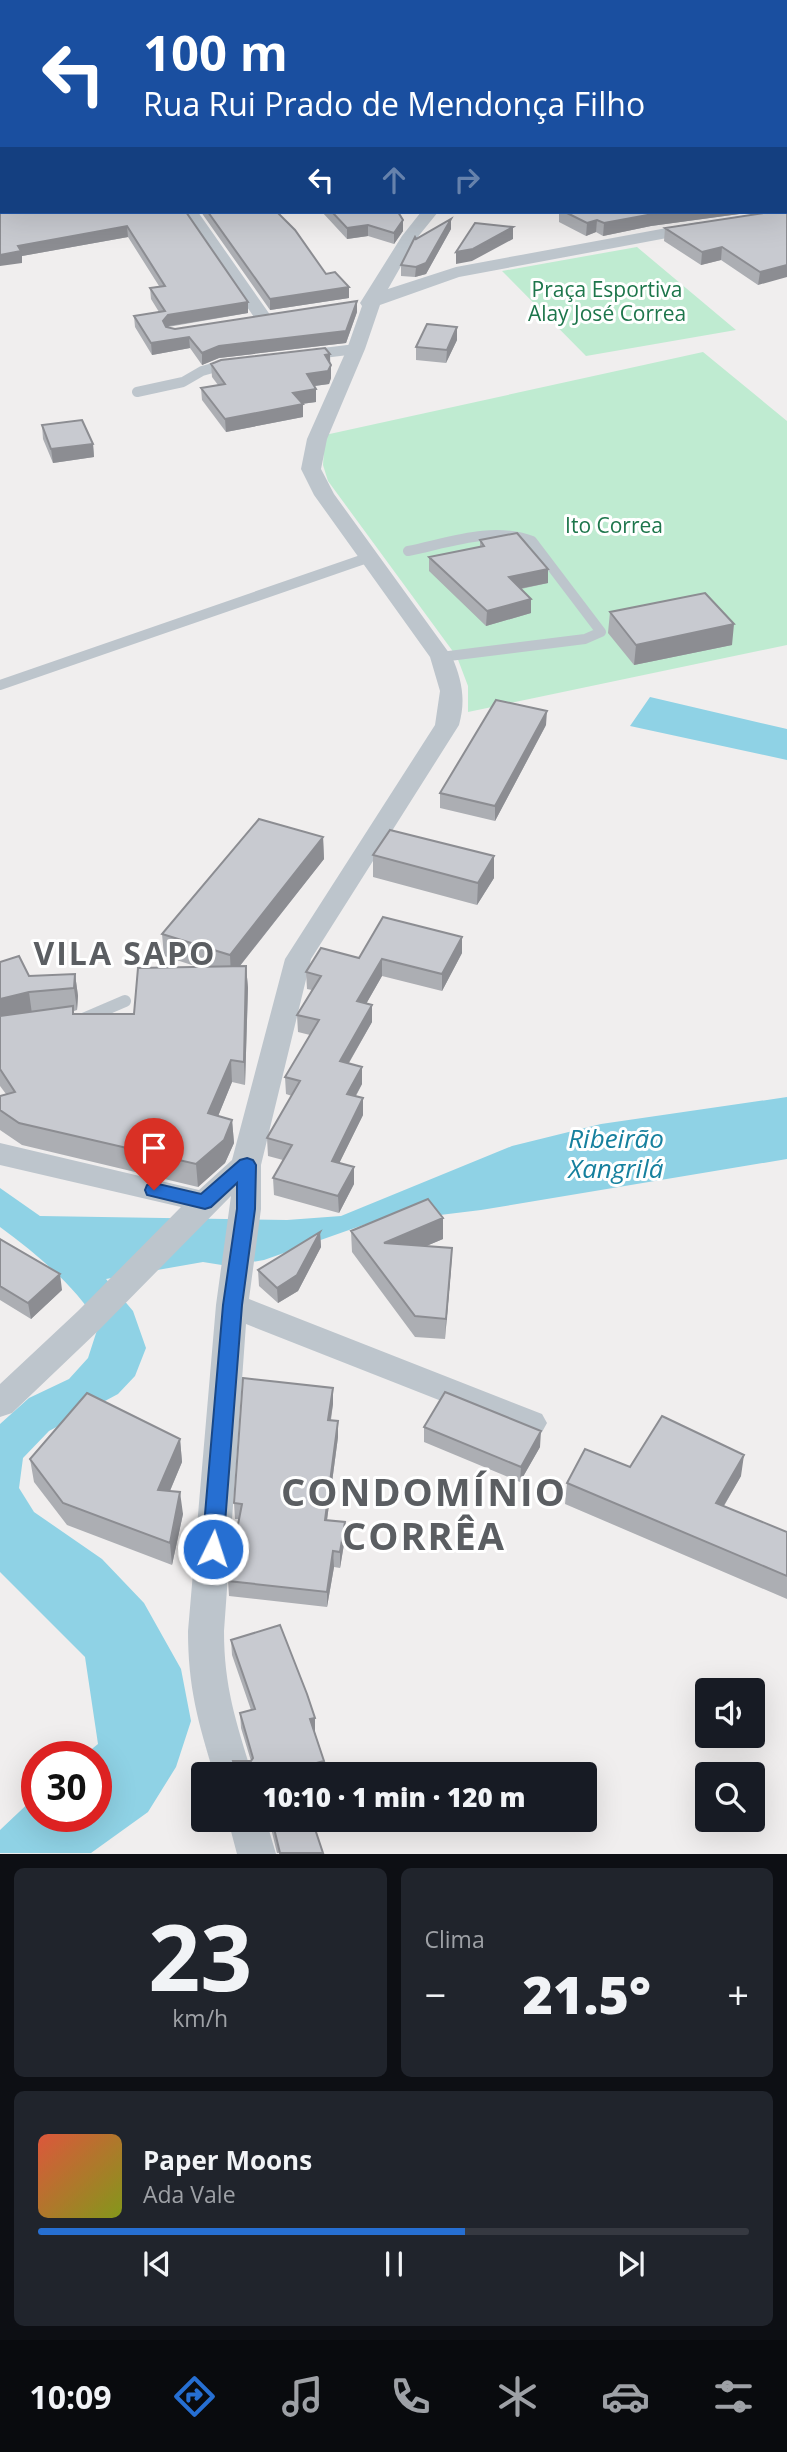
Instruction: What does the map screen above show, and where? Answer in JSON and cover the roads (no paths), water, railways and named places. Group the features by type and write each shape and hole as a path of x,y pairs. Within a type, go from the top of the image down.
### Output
{"street":[{"path":"192,214 270,318 238,323"},
{"path":"229,1762 210,1696 206,1668 206,1631 234,1295 246,1209 247,1165 298,959 447,725 453,696 450,675 441,657 324,495 311,469 317,439 356,349 372,302 410,236 428,214"},
{"path":"345,307 372,302 456,272 722,224"},
{"path":"0,1154 198,1208"},
{"path":"0,1404 89,1320 198,1208 247,1165"},
{"path":"234,1295 530,1423"},
{"path":"251,1832 257,1853"}],"lane":[{"path":"306,355 356,349"},
{"path":"137,392 183,382 211,368 243,362"},
{"path":"408,551 498,534 522,535 532,541 601,632 584,639 441,657"},
{"path":"0,685 370,556"},
{"path":"68,1021 89,1018 125,1001"}],"water":[{"path":"650,697 787,729 787,760 630,726"},
{"name":"Ribeirão Xangrilá","path":"787,1097 787,1159 481,1210 366,1224 264,1260 228,1266 203,1262 106,1279 133,1311 146,1348 135,1376 118,1394 49,1431 23,1458 19,1488 34,1512 102,1559 144,1603 181,1669 191,1721 176,1767 148,1812 91,1853 0,1853 0,1830 21,1810 21,1832 112,1832 112,1741 98,1741 85,1657 0,1572 0,1424 29,1398 69,1379 88,1358 99,1324 78,1296 54,1271 0,1227 0,1188 40,1216 287,1220 341,1216 512,1146 601,1124"}],"district":[{"name":"VILA SAPO","path":"125,954"},
{"name":"CONDOMÍNIO CORRÊA","path":"424,1515"}],"park label":[{"name":"Praça Esportiva Alay José Correa","path":"607,302"},
{"name":"Ito Correa","path":"614,526"}]}
